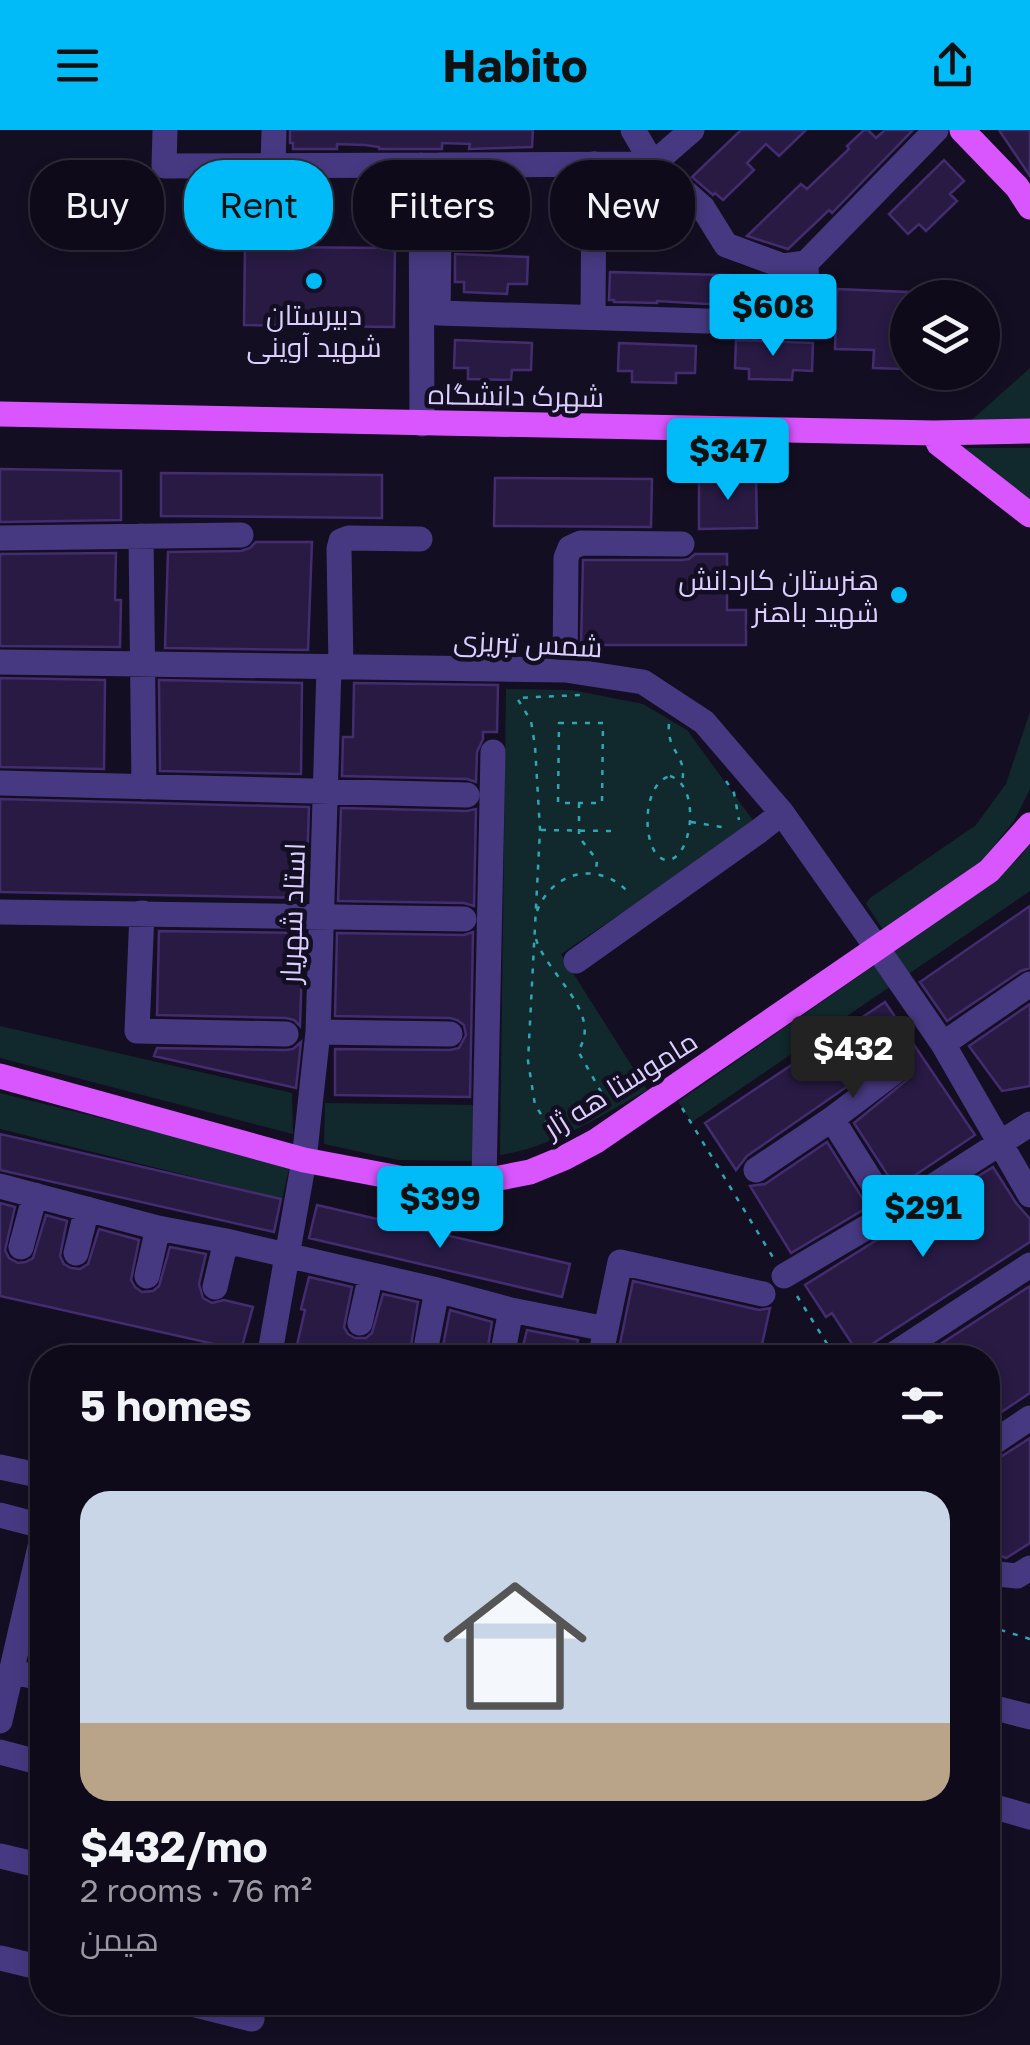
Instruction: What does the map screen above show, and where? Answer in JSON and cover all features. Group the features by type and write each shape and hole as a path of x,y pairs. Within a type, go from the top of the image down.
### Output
{"main road":[{"path":"962,130 1026,191"},
{"name":"شهرک دانشگاه","path":"0,414 936,439 1030,432"},
{"path":"0,429 669,443 936,439 1030,444"},
{"path":"936,439 1030,515"},
{"name":"ماموستا هه ژار","path":"0,1076 304,1160 430,1184 484,1181 530,1172 596,1141 989,872 1030,826"}],"street":[{"path":"165,130 164,166 184,166"},
{"path":"273,160 274,130"},
{"path":"633,130 651,160"},
{"path":"658,160 692,130"},
{"path":"695,201 726,245 783,266 806,262 936,130"},
{"path":"422,424 427,250"},
{"path":"435,250 438,313 808,324 806,262"},
{"path":"593,250 593,318"},
{"path":"0,538 241,535"},
{"path":"141,536 144,787"},
{"name":"استاد شهریار","path":"270,1345 304,1160 318,1032 338,549 341,541 349,538 420,539"},
{"path":"565,670 566,558 570,548 581,543 682,544"},
{"name":"شمس تبریزی","path":"0,662 565,670 642,682 704,722 782,813 943,1044 1030,1195"},
{"path":"484,1181 493,752"},
{"path":"0,783 467,795"},
{"path":"576,961 782,813"},
{"path":"0,912 464,919"},
{"path":"142,913 137,1031 286,1034"},
{"path":"943,1044 1030,984"},
{"path":"318,1032 450,1034"},
{"path":"756,1170 894,1072"},
{"path":"832,1119 891,1214"},
{"path":"784,1276 891,1214 1030,1124"},
{"path":"0,1186 158,1228 606,1330"},
{"path":"22,1247 35,1195"},
{"path":"76,1254 87,1209"},
{"path":"147,1276 158,1228"},
{"path":"215,1287 226,1241"},
{"path":"603,1345 620,1262 763,1294"},
{"path":"908,1345 1030,1265"},
{"path":"360,1324 371,1274"},
{"path":"427,1342 438,1290"},
{"path":"504,1345 511,1310"},
{"path":"1000,1438 1030,1418"},
{"path":"0,1467 30,1473"},
{"path":"0,1516 30,1523"},
{"path":"1000,1575 1018,1576 1030,1568"},
{"path":"0,1722 30,1611"},
{"path":"12,1671 30,1676"},
{"path":"1000,1709 1030,1717"},
{"path":"0,1752 30,1760"},
{"path":"1000,1808 1030,1817"},
{"path":"0,1856 30,1863"},
{"path":"0,1958 30,1965"},
{"path":"246,2045 253,2015"}],"path":[{"path":"548,1125 535,1105 528,1060 540,830 535,746 530,721 517,698 581,694"},
{"path":"666,718 669,741 683,760 682,782"},
{"path":"559,723 602,723 602,804 579,803 558,803 559,723"},
{"path":"665,776 676,776 682,782 690,822 677,855 667,860 657,856 648,830 648,806 657,783 665,776"},
{"path":"724,780 734,794 744,830"},
{"path":"579,803 579,837 597,860 596,874"},
{"path":"690,822 726,828"},
{"path":"540,830 611,832"},
{"path":"671,1090 828,1345"},
{"path":"1000,1629 1030,1638"}],"green space":[{"path":"1030,368 1030,423 967,424"},
{"path":"959,448 1030,448 1030,502"},
{"path":"506,689 572,690 643,704 687,730 755,823 561,954 647,1090 558,1138 500,1155"},
{"path":"1030,712 1030,789 1014,821 983,860 884,931 866,904 870,898 976,825 1006,784"},
{"path":"1030,844 1030,891 692,1122 678,1102 977,894"},
{"path":"0,1026 292,1093 293,1134 0,1058"},
{"path":"0,1093 290,1165 282,1199 0,1129"},
{"path":"325,1103 475,1105 474,1161 398,1160 324,1144"}],"building":[{"path":"290,130 533,130 532,147 469,149 470,144 442,143 442,149 337,144 337,149 293,149"},
{"path":"741,130 806,130 779,156 766,144 747,163 754,170 723,200 695,180 695,174"},
{"path":"864,130 876,138 885,130 913,130 832,213 829,210 788,249 747,236 801,184 807,189"},
{"path":"999,130 1030,130 1030,176"},
{"path":"944,160 964,181 950,194 957,201 926,231 919,224 908,234 889,214"},
{"path":"245,250 395,250 394,327 244,325"},
{"path":"455,254 528,257 527,284 508,284 507,294 464,292 464,282 455,282"},
{"path":"610,272 761,276 760,303 741,306 614,302 609,300"},
{"path":"837,289 890,291 890,369 873,368 874,350 835,349"},
{"path":"455,340 532,343 531,370 512,370 511,380 468,379 468,368 454,368"},
{"path":"736,340 813,343 812,371 793,370 792,380 749,379 749,369 735,368"},
{"path":"619,343 696,346 695,373 676,373 676,383 632,382 632,371 618,371"},
{"path":"0,469 121,471 121,520 0,522"},
{"path":"161,473 382,475 382,518 161,516"},
{"path":"756,476 757,528 699,529 699,477"},
{"path":"495,478 652,479 651,527 494,526"},
{"path":"256,542 312,542 308,650 165,648 168,552 241,551"},
{"path":"116,553 120,647 0,646 0,554"},
{"path":"695,554 727,554 727,610 746,610 746,645 581,645 583,560 682,560"},
{"path":"0,678 105,680 104,769 0,767"},
{"path":"159,680 302,683 301,774 160,771"},
{"path":"354,683 498,685 497,732 483,732 477,752 476,782 342,776 343,737 353,737"},
{"path":"0,799 309,807 306,898 0,892"},
{"path":"341,808 476,809 474,906 338,901"},
{"path":"1030,906 1030,968 947,1021 920,982"},
{"path":"159,931 303,933 300,1026 286,1018 157,1015"},
{"path":"473,932 470,1097 335,1095 335,1049 450,1050 459,1048 466,1035 464,1025 450,1018 335,1016 337,933"},
{"path":"885,1002 975,1135 896,1188 854,1123 908,1079 907,1063 891,1056 747,1156 736,1170 705,1123"},
{"path":"1030,1004 1030,1086 1002,1091 969,1046"},
{"path":"301,1042 296,1088 154,1056 157,1048 286,1050"},
{"path":"0,1134 281,1199 274,1232 0,1170"},
{"path":"827,1142 868,1207 791,1253 750,1186 765,1184"},
{"path":"993,1167 1030,1219 1030,1242 870,1345 853,1345 832,1313 826,1317 805,1285"},
{"path":"0,1203 15,1207 5,1250 18,1263 33,1258 46,1215 67,1221 60,1256 71,1268 80,1269 88,1264 99,1229 139,1240 131,1280 142,1292 159,1286 170,1247 206,1254 199,1284 203,1298 212,1303 224,1300 253,1307 242,1345 219,1345 0,1296"},
{"path":"317,1205 570,1264 562,1297 309,1238"},
{"path":"309,1277 352,1287 344,1327 355,1338 366,1338 372,1333 383,1294 418,1302 411,1345 297,1345 305,1310 301,1309"},
{"path":"633,1281 759,1310 770,1308 762,1345 620,1345"},
{"path":"1030,1286 1030,1393 1000,1413 1000,1345 939,1345"},
{"path":"450,1310 492,1322 488,1345 443,1345"},
{"path":"527,1330 578,1340 577,1345 523,1345"},
{"path":"1030,1438 1030,1543 1006,1558 1000,1556 1000,1457"}],"place":[{"name":"دبیرستان شهید آوینی","path":"314,281"},
{"name":"هنرستان کاردانش شهید باهنر","path":"899,595"}]}
